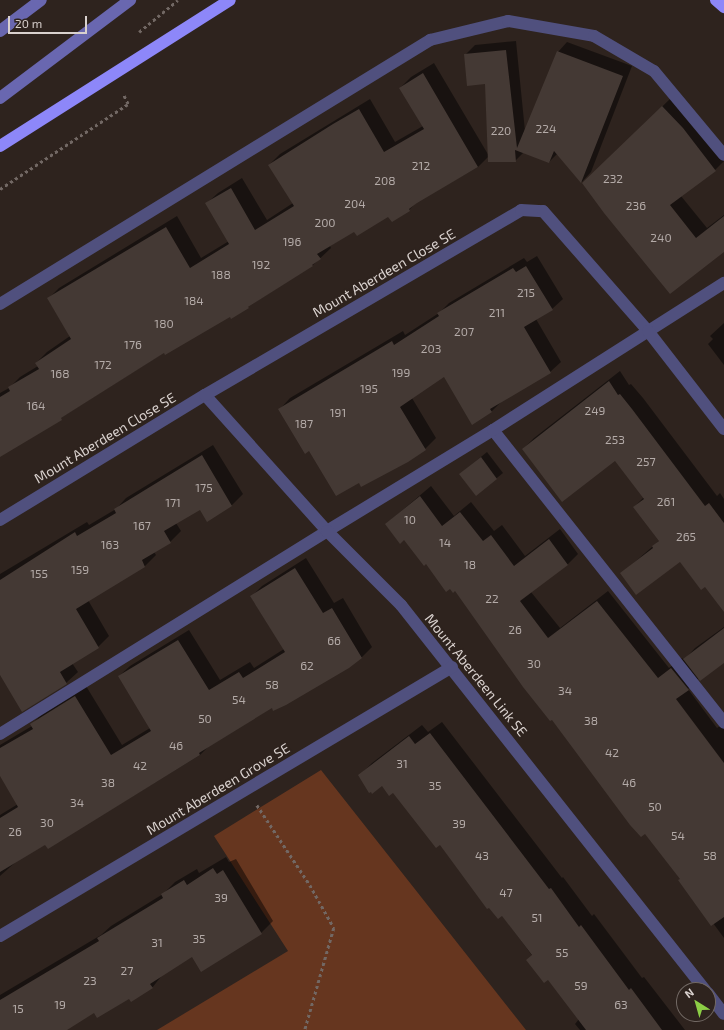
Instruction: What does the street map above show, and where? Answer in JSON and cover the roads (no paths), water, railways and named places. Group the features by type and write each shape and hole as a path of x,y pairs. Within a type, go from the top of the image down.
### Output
{"highway":[{"path":"0,146 230,0"},
{"path":"716,0 724,7"}],"street":[{"path":"0,31 41,0"},
{"path":"0,98 130,0"},
{"path":"0,304 430,40 508,21 594,36 654,71 724,155"},
{"name":"Mount Aberdeen Close SE","path":"0,520 205,395 520,210 543,211 648,331 724,429"},
{"path":"0,734 493,430 724,283"},
{"name":"Mount Aberdeen Link SE","path":"205,395 327,531 401,605 452,667 699,982"},
{"path":"493,430 724,723"},
{"name":"Mount Aberdeen Grove SE","path":"0,936 452,667"},
{"path":"716,1004 724,1014"}]}
